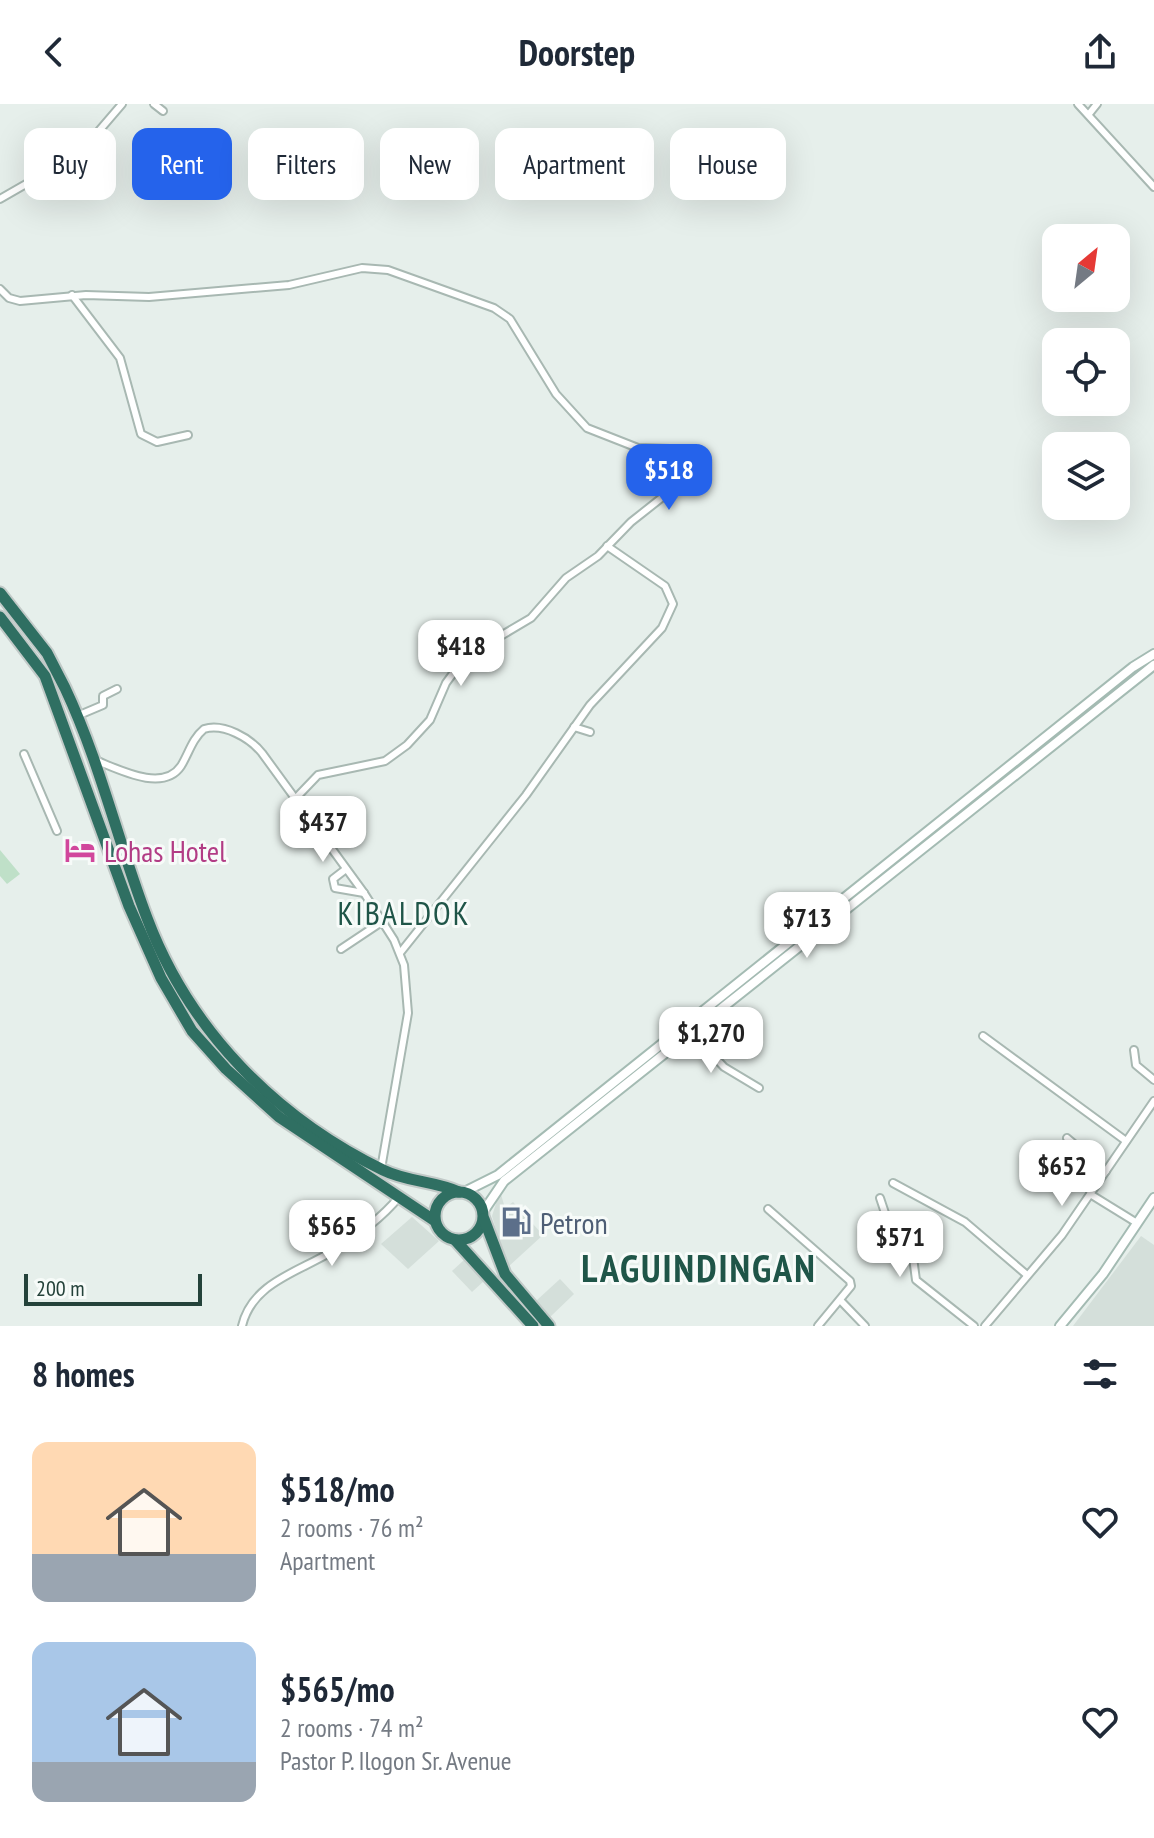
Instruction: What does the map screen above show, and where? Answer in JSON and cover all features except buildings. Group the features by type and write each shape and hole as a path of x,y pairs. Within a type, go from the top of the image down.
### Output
{"highway":[{"path":"0,593 56,668 77,716 146,917 174,977 207,1028 257,1091"},
{"path":"0,617 45,676 129,906 161,978 192,1031 257,1091 435,1221 444,1236 456,1241 533,1326"},
{"path":"45,676 56,668"},
{"path":"348,1156 475,1197 505,1274 549,1326"},
{"path":"435,1221 440,1201 462,1192"},
{"path":"456,1241 474,1235 483,1215"}],"main road":[{"path":"462,1192 498,1175 1133,667 1154,654"},
{"path":"483,1215 504,1181 1154,665"},
{"path":"1060,1326 1103,1274 1154,1198"}],"street":[{"path":"0,199 80,153 122,104"},
{"path":"154,104 163,111"},
{"path":"1078,104 1154,187"},
{"path":"1089,114 1097,104"},
{"path":"0,289 9,298 20,301 72,295 149,297 289,285 362,268 388,270 502,313 522,336 556,394 585,427 638,448 680,453 687,467 674,488 561,582 531,618 465,657 446,683 430,720 407,745 385,761 323,772 295,799"},
{"path":"72,295 120,358 141,434 157,442 188,435"},
{"path":"400,953 526,795 600,693 662,628 673,604 665,586 607,546"},
{"path":"77,716 103,705 103,696 117,689"},
{"path":"91,758 153,779 166,779 178,771 199,733 214,727 255,745 364,893 400,953 407,979 408,1013 381,1169"},
{"path":"574,727 590,732"},
{"path":"24,754 57,831"},
{"path":"346,869 333,879 335,888 364,893"},
{"path":"341,949 383,921"},
{"path":"691,1032 724,1067 759,1088"},
{"path":"983,1036 1126,1141"},
{"path":"1134,1050 1136,1065 1154,1080"},
{"path":"985,1326 1062,1235 1154,1101"},
{"path":"1067,1138 1106,1171"},
{"path":"893,1183 965,1222 1027,1275"},
{"path":"1090,1194 1137,1223"},
{"path":"242,1326 250,1305 271,1284 368,1226 399,1197"},
{"path":"880,1198 886,1219 912,1250 916,1280 974,1326"},
{"path":"768,1209 850,1281 840,1300 818,1326"},
{"path":"840,1300 865,1326"}],"shaded area":[{"path":"500,1191 505,1208 513,1202 543,1235 507,1268 492,1216"},
{"path":"412,1217 439,1241 408,1269 381,1244"},
{"path":"1141,1236 1154,1245 1154,1326 1073,1326"},
{"path":"464,1260 484,1281 472,1292 452,1271"},
{"path":"560,1279 574,1294 550,1317 536,1301"}],"green space":[{"path":"0,850 20,874 7,884 0,876"}],"place":[{"name":"Lohas Hotel","path":"80,850"},
{"name":"Petron","path":"516,1222"}],"district":[{"name":"KIBALDOK","path":"404,913"},
{"name":"LAGUINDINGAN","path":"699,1267"}]}
